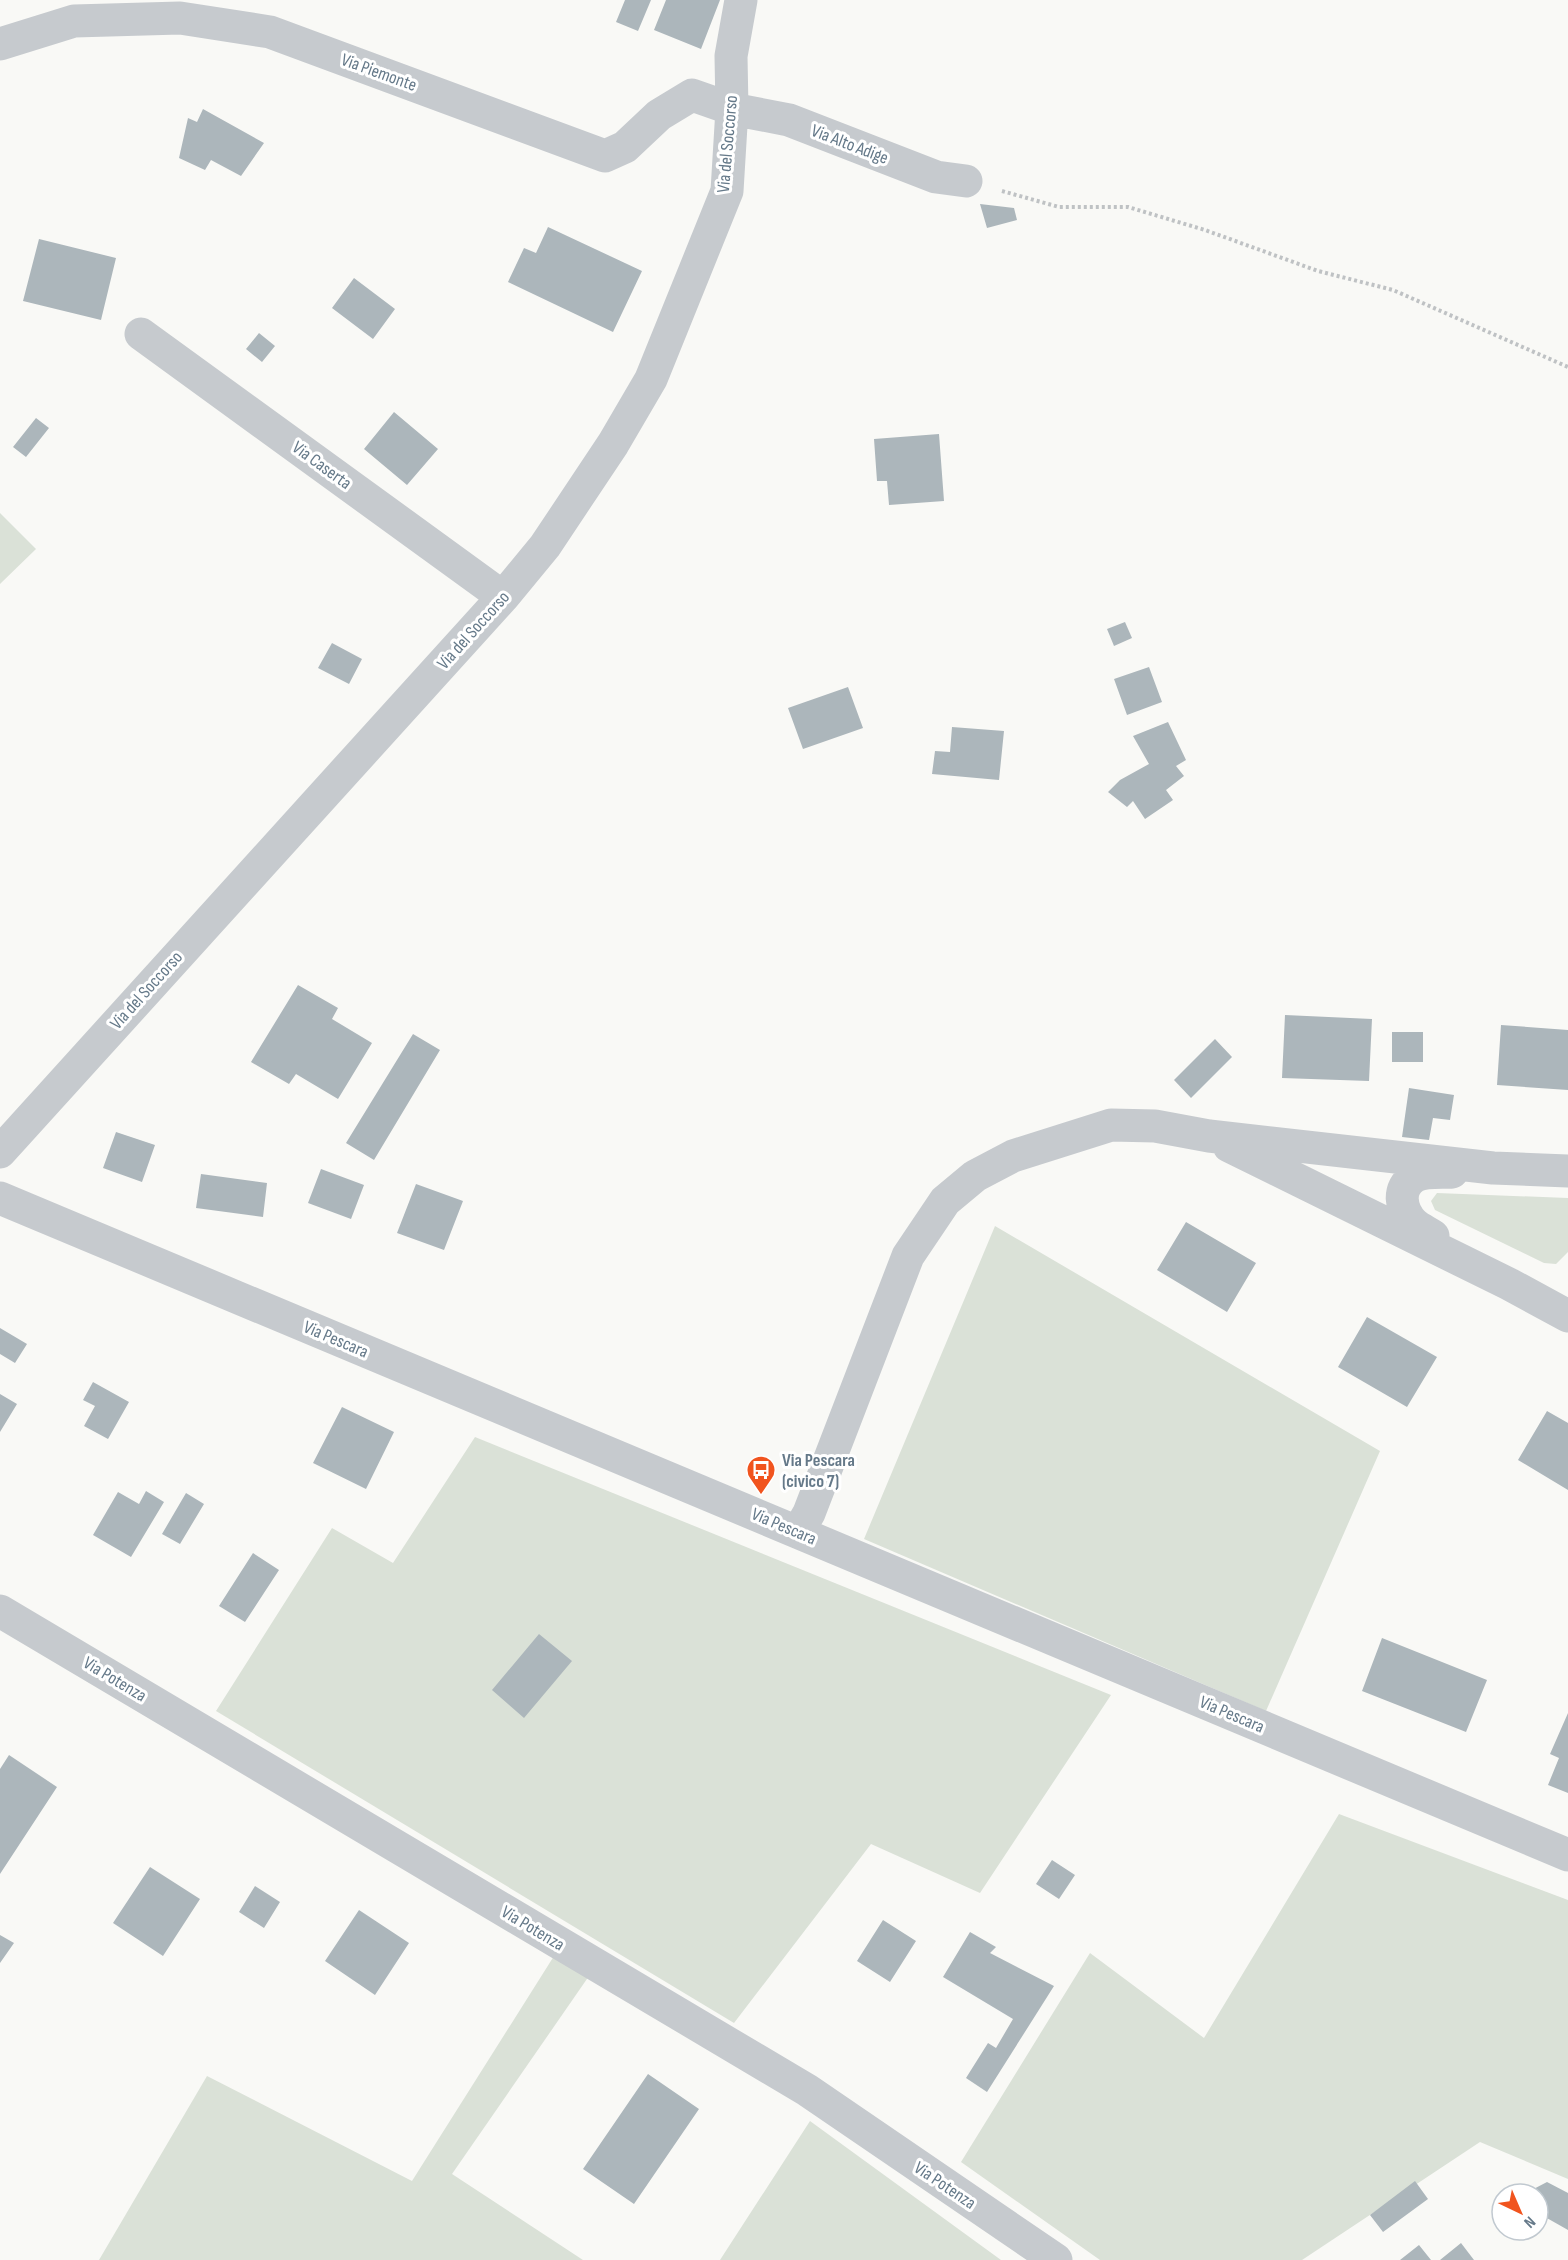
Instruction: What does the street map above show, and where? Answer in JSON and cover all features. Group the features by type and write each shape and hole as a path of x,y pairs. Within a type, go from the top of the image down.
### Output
{"street":[{"name":"Via del Soccorso","path":"0,1152 503,597 545,546 613,444 651,380 727,191 732,109 731,56 741,0"},
{"name":"Via Piemonte","path":"0,44 74,21 180,18 270,32 605,156 625,147 659,115 692,95 732,109"},
{"name":"Via Alto Adige","path":"732,109 789,120 936,177 966,181"},
{"name":"Via Caserta","path":"141,334 503,597"},
{"path":"798,1532 809,1513 908,1256 945,1201 975,1176 1013,1156 1111,1125 1155,1125 1209,1136 1493,1168 1568,1171"},
{"path":"1209,1136 1509,1284 1568,1316"},
{"path":"1493,1168 1416,1175 1405,1185 1401,1196 1404,1208 1413,1223 1509,1284"},
{"name":"Via Pescara","path":"0,1198 1568,1855"},
{"name":"Via Potenza","path":"0,1611 807,2090 1056,2260"}],"path":[{"path":"966,181 1059,207 1128,207 1205,230 1318,271 1393,291 1568,367"}],"shaded area":[{"path":"0,513 36,549 0,584"},
{"path":"1437,1193 1568,1198 1568,1252 1556,1264 1544,1263 1435,1210 1431,1201"},
{"path":"995,1226 1380,1451 1266,1711 864,1539"},
{"path":"475,1437 1111,1695 980,1893 871,1844 734,2023 216,1711 332,1528 393,1563"},
{"path":"1339,1814 1568,1900 1568,2179 1480,2142 1302,2260 1100,2260 961,2162 1090,1953 1204,2038"},
{"path":"554,1956 589,1976 452,2174 583,2260 99,2260 207,2076 412,2181"},
{"path":"810,2121 1001,2260 720,2260"}],"building":[{"path":"625,0 651,0 638,31 616,22"},
{"path":"666,0 720,0 701,49 654,30"},
{"path":"203,109 264,143 241,176 211,160 205,170 179,158 188,118 197,122"},
{"path":"980,204 1014,208 1017,220 987,228"},
{"path":"548,227 642,271 613,332 508,282 524,248 536,253"},
{"path":"39,239 116,258 101,320 23,301"},
{"path":"354,278 395,309 373,339 332,308"},
{"path":"259,333 275,346 262,362 246,349"},
{"path":"394,412 438,449 407,485 364,449"},
{"path":"36,418 49,428 26,457 13,447"},
{"path":"939,434 944,501 889,505 887,481 877,481 874,439"},
{"path":"1125,622 1132,638 1114,646 1107,629"},
{"path":"332,643 362,659 349,684 318,668"},
{"path":"1149,667 1162,702 1127,715 1114,679"},
{"path":"848,687 863,728 803,749 788,708"},
{"path":"1168,722 1186,760 1176,766 1184,776 1166,790 1173,800 1145,819 1133,801 1127,807 1108,792 1120,780 1149,764 1133,736"},
{"path":"952,727 1004,731 999,780 932,774 935,751 950,752"},
{"path":"298,985 338,1008 332,1019 372,1043 338,1099 296,1074 289,1084 251,1062"},
{"path":"1285,1015 1372,1019 1369,1081 1282,1078"},
{"path":"1501,1025 1568,1030 1568,1090 1497,1085"},
{"path":"1392,1032 1423,1032 1423,1062 1392,1062"},
{"path":"413,1034 440,1050 374,1160 346,1143"},
{"path":"1215,1039 1232,1057 1191,1098 1174,1080"},
{"path":"1409,1088 1454,1095 1450,1120 1433,1118 1429,1140 1402,1137"},
{"path":"116,1132 155,1145 142,1182 103,1168"},
{"path":"321,1169 364,1185 351,1219 308,1203"},
{"path":"201,1174 267,1183 263,1217 196,1208"},
{"path":"416,1184 463,1201 444,1250 397,1233"},
{"path":"1186,1222 1256,1263 1227,1312 1157,1270"},
{"path":"1367,1317 1437,1357 1407,1407 1338,1367"},
{"path":"0,1328 27,1344 15,1363 0,1354"},
{"path":"93,1382 129,1402 108,1439 84,1426 95,1406 83,1400"},
{"path":"0,1394 17,1404 0,1432"},
{"path":"342,1407 394,1432 366,1489 313,1463"},
{"path":"1547,1411 1568,1423 1568,1490 1518,1460"},
{"path":"146,1491 164,1502 131,1557 93,1535 118,1492 139,1504"},
{"path":"186,1493 204,1504 180,1544 162,1534"},
{"path":"253,1553 279,1570 245,1622 219,1606"},
{"path":"539,1634 572,1661 524,1718 492,1690"},
{"path":"1382,1638 1487,1680 1466,1732 1362,1691"},
{"path":"1568,1713 1568,1793 1548,1785 1559,1758 1550,1754"},
{"path":"9,1755 57,1787 0,1874 0,1769"},
{"path":"1052,1860 1075,1875 1059,1899 1036,1884"},
{"path":"150,1867 200,1899 163,1956 113,1923"},
{"path":"255,1886 280,1902 264,1928 239,1912"},
{"path":"359,1910 409,1943 375,1995 325,1961"},
{"path":"883,1920 916,1941 890,1982 857,1961"},
{"path":"970,1932 996,1947 990,1953 1054,1986 987,2092 966,2078 988,2043 996,2048 1013,2019 943,1977"},
{"path":"0,1935 14,1943 0,1963"},
{"path":"648,2074 699,2109 634,2204 583,2169"},
{"path":"1415,2181 1428,2199 1383,2232 1370,2215"},
{"path":"1550,2184 1568,2193 1568,2230 1550,2220"},
{"path":"1461,2243 1474,2260 1440,2260"},
{"path":"1419,2245 1431,2260 1400,2260"}],"place":[{"name":"Via Pescara (civico 7)","path":"761,1496"}]}
